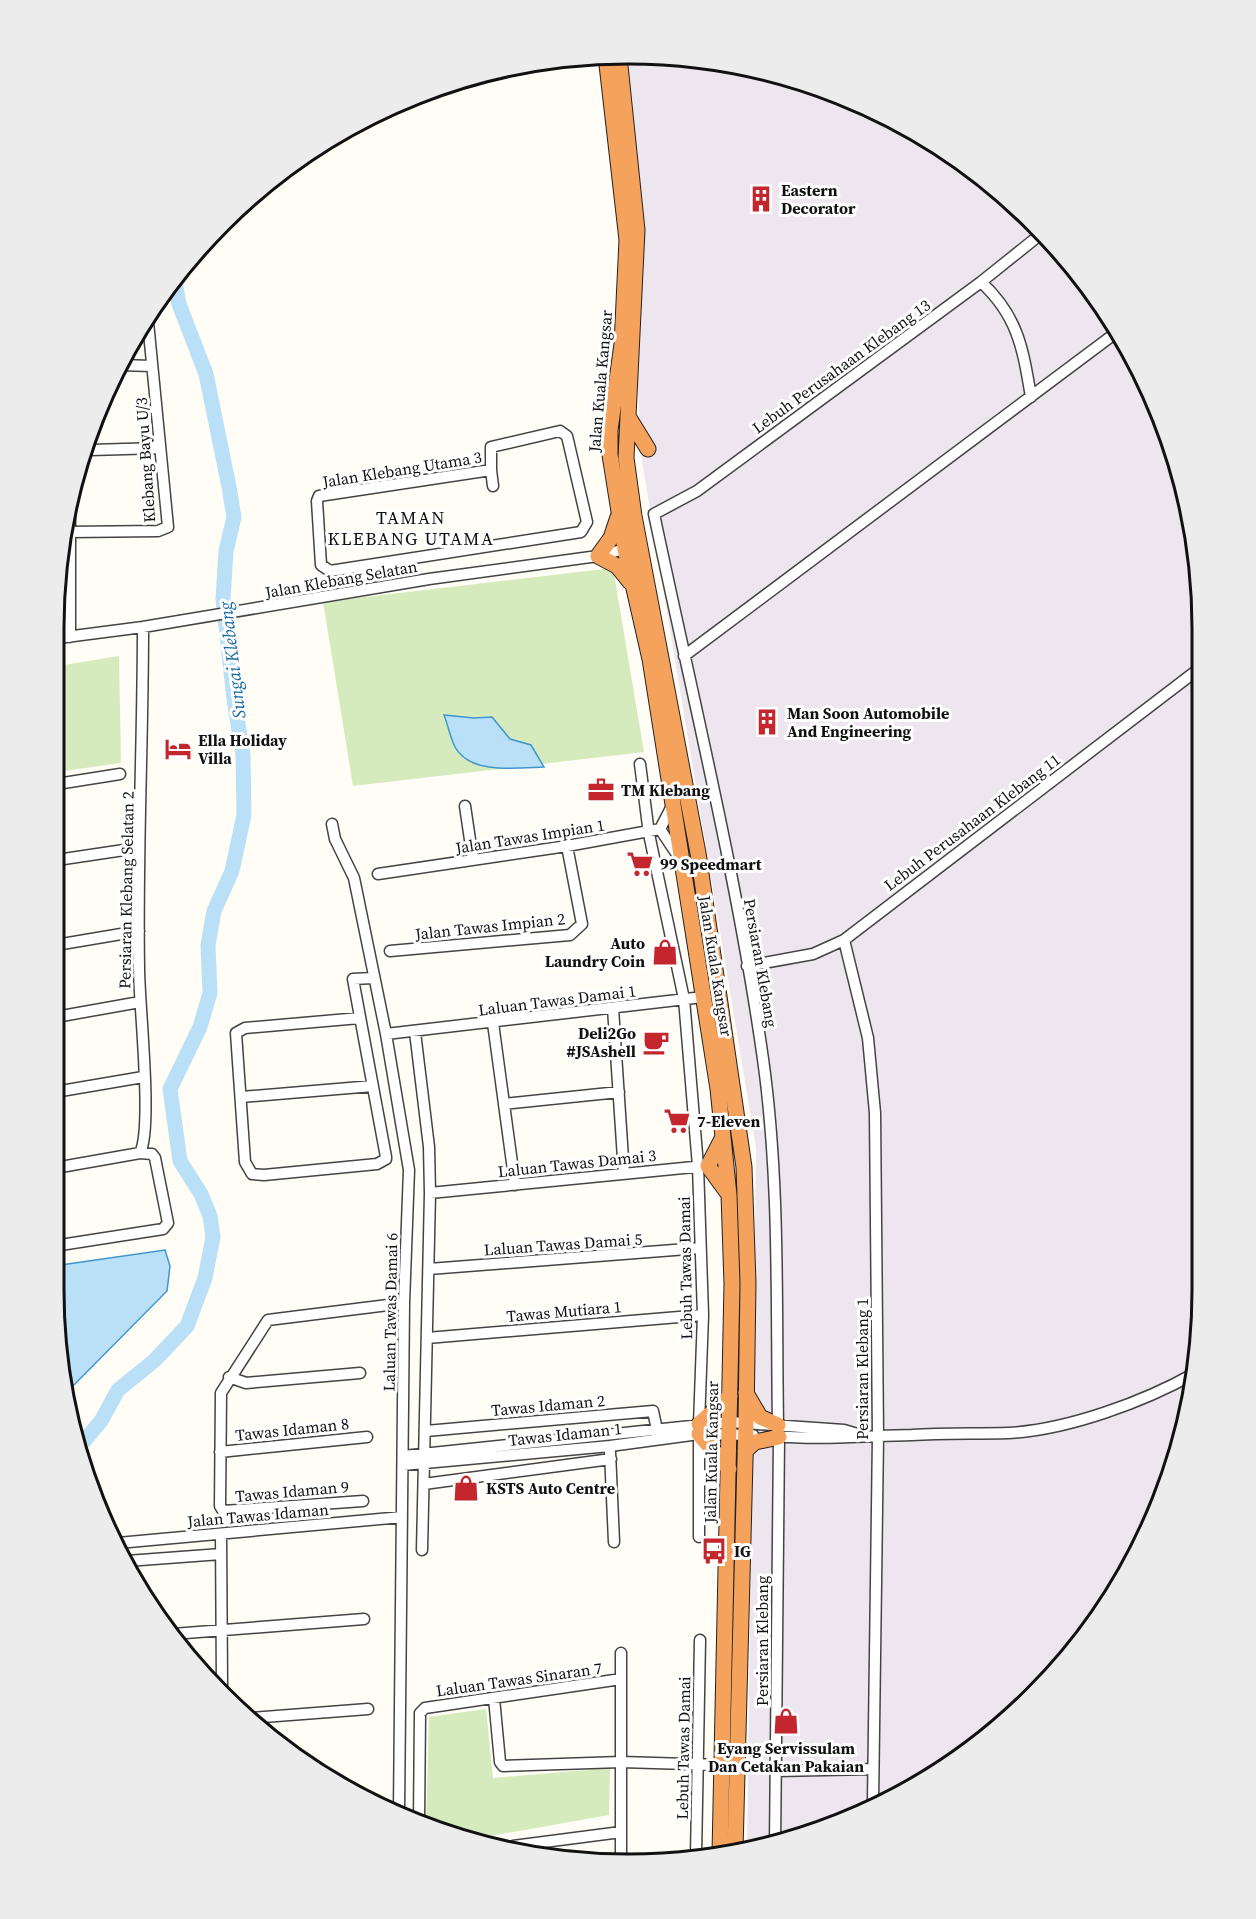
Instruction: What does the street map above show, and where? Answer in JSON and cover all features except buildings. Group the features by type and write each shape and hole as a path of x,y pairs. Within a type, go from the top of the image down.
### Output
{"highway":[{"name":"Jalan Kuala Kangsar","path":"620,64 637,230 626,458 626,510"},
{"name":"Jalan Kuala Kangsar","path":"607,65 627,240 622,344 610,430 613,478 626,510 657,637 698,853 740,1130 745,1193 746,1428 735,1844"},
{"path":"629,418 648,449"},
{"path":"626,510 627,549 641,575 652,629 657,637"},
{"path":"626,510 598,556 617,566 634,587"},
{"name":"Jalan Kuala Kangsar","path":"627,549 650,659 703,997 723,1133 729,1195 732,1284 720,1847"},
{"path":"740,1130 736,1136 735,1155 726,1165 736,1172 745,1193"},
{"path":"723,1133 715,1156 703,1166 729,1195"},
{"path":"745,1451 755,1442 778,1431 760,1417 746,1393"},
{"path":"729,1469 699,1429 730,1396"}],"street":[{"name":"Lebuh Perusahaan Klebang 13","path":"654,514 691,495 981,282 1035,239"},
{"path":"981,282 1001,303 1015,327 1024,355 1031,397"},
{"name":"Klebang Bayu U/3","path":"73,532 165,529 168,527 149,332"},
{"path":"684,656 1110,337"},
{"path":"130,365 152,366"},
{"name":"Jalan Klebang Utama 3","path":"563,432 567,436 587,522 585,528 576,535 426,558 325,570 320,560 317,498 491,470 491,447 563,432"},
{"path":"93,450 160,448"},
{"path":"491,470 493,486"},
{"name":"Persiaran Klebang","path":"654,514 747,966 763,1060 771,1141 778,1431 775,1835"},
{"name":"Jalan Klebang Selatan","path":"64,638 238,612 429,579 598,556 627,549"},
{"path":"426,558 429,579"},
{"path":"65,616 70,637"},
{"name":"Persiaran Klebang Selatan 2","path":"140,1153 144,1143 145,1115 140,1002 143,627"},
{"name":"Lebuh Perusahaan Klebang 11","path":"747,966 813,954 844,940 1192,674"},
{"name":"Lebuh Tawas Damai","path":"640,764 684,999 703,1166 700,1248 703,1315 699,1429 699,1537"},
{"path":"64,783 120,774"},
{"path":"465,806 473,860"},
{"path":"673,806 654,830 681,861"},
{"name":"Laluan Tawas Damai 6","path":"332,824 335,838 354,878 386,1034 409,1170 404,1303 399,1806"},
{"name":"Jalan Tawas Impian 1","path":"378,874 567,846 654,830"},
{"name":"Jalan Tawas Impian 2","path":"390,951 570,935 577,932 582,924 567,846"},
{"path":"64,859 124,850"},
{"path":"64,944 140,931"},
{"name":"Persiaran Klebang 1","path":"844,940 868,1038 875,1113 873,1798"},
{"path":"360,1018 238,1030 234,1036 245,1162 252,1174 264,1175 383,1162 386,1157 353,979 374,978"},
{"name":"Laluan Tawas Damai 1","path":"386,1034 703,997"},
{"path":"64,1016 140,1002"},
{"path":"613,1008 624,1174"},
{"path":"493,1023 515,1185"},
{"path":"416,1032 429,1147 430,1193 422,1550"},
{"path":"64,1090 143,1077"},
{"path":"241,1097 395,1087"},
{"path":"504,1104 619,1092"},
{"path":"64,1166 140,1153 152,1154 156,1158 167,1226 163,1229 64,1244"},
{"name":"Laluan Tawas Damai 3","path":"430,1193 726,1165"},
{"name":"Laluan Tawas Damai 5","path":"429,1269 700,1248"},
{"path":"220,1452 220,1396 230,1377 270,1319 404,1303"},
{"name":"Tawas Mutiara 1","path":"427,1338 703,1315"},
{"path":"230,1377 246,1383 360,1372"},
{"name":"Tawas Idaman 1","path":"403,1460 556,1445 657,1430 746,1428 778,1431 819,1439 1008,1433 1046,1426 1137,1401 1185,1379"},
{"name":"Tawas Idaman 2","path":"426,1431 653,1410 657,1430"},
{"path":"554,1419 556,1445"},
{"name":"Tawas Idaman 1","path":"556,1445 610,1446 699,1429"},
{"name":"Tawas Idaman 8","path":"220,1452 367,1437"},
{"path":"610,1446 614,1542"},
{"name":"Tawas Idaman 9","path":"220,1452 220,1506 223,1510 363,1501"},
{"path":"424,1484 611,1459"},
{"name":"Jalan Tawas Idaman","path":"124,1542 402,1518"},
{"path":"221,1534 222,1681"},
{"path":"134,1561 221,1554"},
{"path":"181,1633 364,1619"},
{"name":"Lebuh Tawas Damai","path":"696,1850 700,1640"},
{"path":"621,1653 621,1854"},
{"name":"Laluan Tawas Sinaran 7","path":"419,1815 422,1710 621,1680"},
{"path":"494,1698 500,1762 504,1766 621,1762 721,1765"},
{"path":"259,1718 368,1710"},
{"path":"776,1771 873,1769"},
{"path":"523,1845 621,1832"}],"shaded area":[{"path":"623,64 702,69 738,75 809,94 844,107 910,140 941,159 1000,204 1052,256 1097,315 1116,346 1149,412 1162,447 1181,518 1190,591 1192,628 1192,1291 1187,1365 1181,1401 1162,1472 1133,1540 1097,1604 1052,1663 1000,1715 941,1760 877,1796 809,1825 747,1842 756,1148 641,455"}],"green space":[{"path":"613,568 644,752 353,786 323,602"},
{"path":"119,656 121,763 64,771 64,665"},
{"path":"486,1709 493,1778 610,1768 609,1815 488,1837 426,1817 429,1717"}],"water":[{"path":"444,715 492,717 510,739 531,745 544,767 495,768 472,762 462,756 455,747"},
{"path":"165,1250 170,1266 167,1291 73,1386 66,1328 64,1265"}],"waterway":[{"name":"Sungai Klebang","path":"85,1440 101,1421 118,1390 155,1360 187,1326 205,1278 213,1237 210,1216 201,1194 180,1161 170,1089 200,1027 210,993 208,945 214,911 232,871 244,815 243,755 234,699 223,599 226,551 234,517 206,374 179,304 177,291"}],"place":[{"name":"Eastern Decorator","path":"761,199"},
{"name":"Man Soon Automobile And Engineering","path":"767,722"},
{"name":"Ella Holiday Villa","path":"178,749"},
{"name":"TM Klebang","path":"601,790"},
{"name":"99 Speedmart","path":"640,864"},
{"name":"Auto Laundry Coin","path":"665,952"},
{"name":"Deli2Go #JSAshell","path":"656,1042"},
{"name":"7-Eleven","path":"677,1121"},
{"name":"KSTS Auto Centre","path":"466,1488"},
{"name":"IG","path":"714,1551"},
{"name":"Eyang Servissulam Dan Cetakan Pakaian","path":"786,1721"}],"district":[{"name":"TAMAN KLEBANG UTAMA","path":"411,527"}]}
